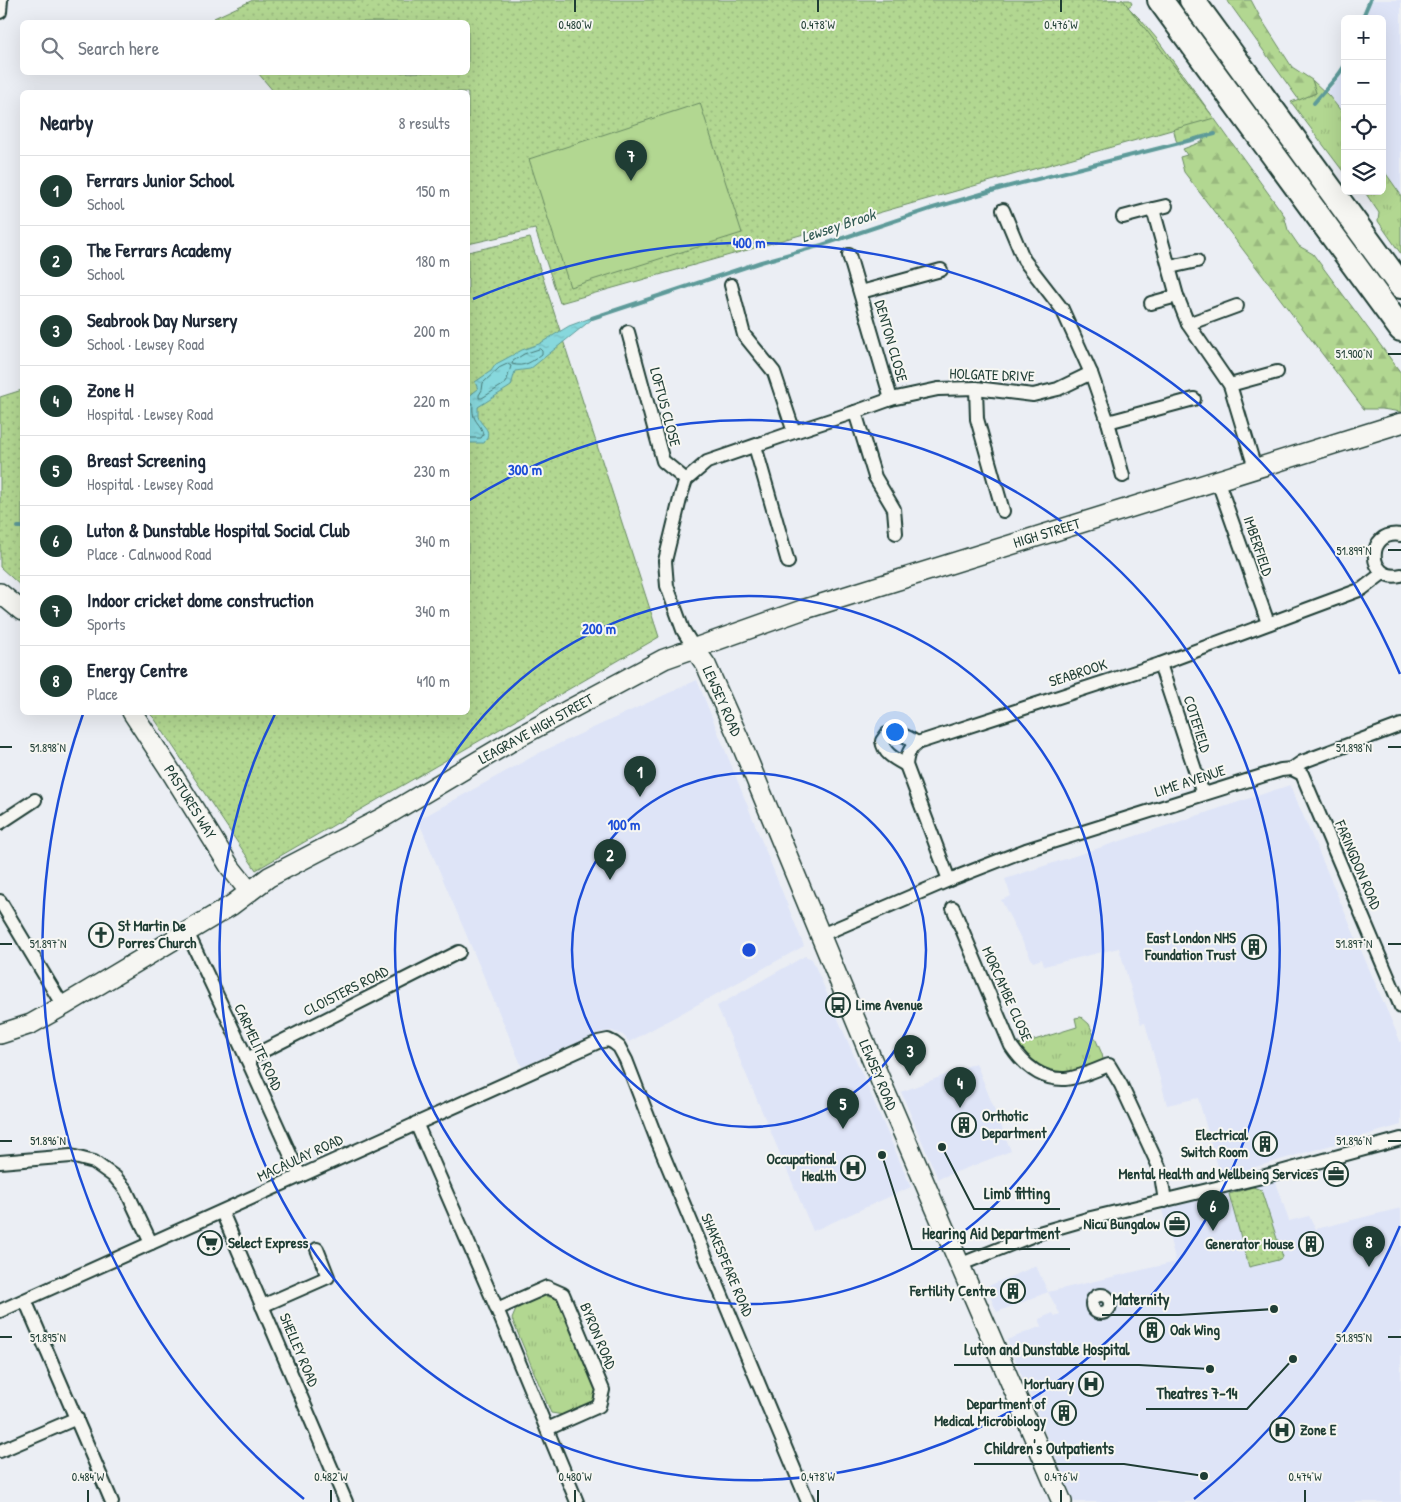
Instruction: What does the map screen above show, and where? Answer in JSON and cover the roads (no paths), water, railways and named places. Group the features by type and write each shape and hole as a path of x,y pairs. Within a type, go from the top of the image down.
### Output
{"highway":[{"path":"1160,0 1401,329"},
{"path":"1192,0 1401,286"}],"street":[{"path":"0,12 1,0"},
{"path":"1123,217 1166,206"},
{"path":"1004,210 1024,260 1062,309 1091,373 1108,422 1123,476"},
{"path":"1153,210 1177,296 1188,324 1230,385 1255,468"},
{"name":"DENTON CLOSE","path":"849,255 891,399"},
{"path":"1170,267 1197,261"},
{"name":"DENTON CLOSE","path":"861,292 941,270"},
{"path":"731,285 744,335 774,372 794,432"},
{"path":"1151,303 1177,296"},
{"path":"1188,324 1237,306"},
{"name":"LOFTUS CLOSE","path":"628,332 663,461 686,480"},
{"path":"1230,385 1277,372"},
{"name":"HOLGATE DRIVE","path":"686,480 707,462 891,399 938,389 976,388 1033,395 1058,389 1091,373"},
{"path":"976,388 977,419 1003,511"},
{"path":"1108,422 1194,399"},
{"path":"855,412 875,477 894,509 896,533"},
{"name":"HIGH STREET","path":"694,648 802,610 1401,423"},
{"path":"755,446 788,562"},
{"name":"IMBERFIELD","path":"1218,479 1268,624"},
{"path":"686,480 665,561 667,586 683,630 694,648"},
{"path":"1401,535 1389,535 1383,538 1375,548 1375,562 1383,572 1390,576 1401,575"},
{"name":"SEABROOK","path":"917,743 1160,664 1362,589 1383,572"},
{"path":"0,593 20,610"},
{"name":"LEAGRAVE HIGH STREET","path":"0,1034 31,1024 232,905 269,877 382,818 522,735 664,659 694,648"},
{"name":"LEWSEY ROAD","path":"694,648 709,672 882,1084 1062,1502"},
{"name":"COTEFIELD","path":"1160,664 1203,794"},
{"name":"PASTURES WAY","path":"134,715 230,867 249,891"},
{"name":"LIME AVENUE","path":"821,935 949,880 1026,850 1280,770 1292,769 1302,762 1401,725"},
{"path":"906,765 889,755 883,747 882,741 886,734 896,733 906,736 917,743 910,748 906,765 949,880"},
{"name":"FARINGDON ROAD","path":"1292,769 1302,774 1401,1007"},
{"path":"0,823 35,800"},
{"path":"0,901 62,1006"},
{"name":"MORCAMBE CLOSE","path":"953,908 1011,1046 1019,1058 1033,1070 1050,1077 1065,1079 1110,1065 1160,1169 1165,1200"},
{"name":"CARMELITE ROAD","path":"187,932 300,1176"},
{"name":"CLOISTERS ROAD","path":"247,1059 459,952"},
{"name":"MACAULAY ROAD","path":"0,1311 598,1042 608,1040 614,1043"},
{"name":"SHAKESPEARE ROAD","path":"614,1043 619,1047 626,1060 657,1140 808,1502"},
{"path":"416,1123 497,1309 577,1502"},
{"path":"959,1265 1039,1233 1091,1218 1262,1176 1401,1139"},
{"path":"0,1162 71,1156 94,1162 115,1177 126,1190 150,1243"},
{"name":"SHELLEY ROAD","path":"222,1212 346,1502"},
{"path":"262,1306 328,1277 317,1249"},
{"name":"BYRON ROAD","path":"497,1309 547,1287 563,1294 585,1346 603,1390 598,1406 547,1429"},
{"path":"25,1300 112,1502"},
{"path":"0,1451 77,1418"}],"water":[{"path":"596,316 530,369 515,371 511,386 478,407 478,416 488,434 484,443 470,443 470,395 478,389 475,382 491,371 496,364 522,350 539,344 569,326"}],"waterway":[{"name":"Lewsey Brook","path":"1364,15 1370,0"},
{"name":"Lewsey Brook","path":"1314,103 1341,71"},
{"name":"Lewsey Brook","path":"592,318 933,208 1002,188 1215,134"}],"place":[{"name":"Indoor cricket dome construction","path":"631,181"},
{"name":"Ferrars Junior School","path":"640,797"},
{"name":"The Ferrars Academy","path":"610,880"},
{"name":"St Martin De Porres Church","path":"101,935"},
{"name":"East London NHS Foundation Trust","path":"1254,947"},
{"name":"Lime Avenue","path":"838,1005"},
{"name":"Seabrook Day Nursery","path":"910,1076"},
{"name":"Zone H","path":"960,1108"},
{"name":"Orthotic Department","path":"964,1125"},
{"name":"Breast Screening","path":"843,1129"},
{"name":"Electrical Switch Room","path":"1265,1144"},
{"name":"Limb fitting","path":"942,1147"},
{"name":"Hearing Aid Department","path":"882,1155"},
{"name":"Occupational Health","path":"853,1168"},
{"name":"Mental Health and Wellbeing Services","path":"1336,1174"},
{"name":"Nicu Bungalow","path":"1177,1224"},
{"name":"Luton & Dunstable Hospital Social Club","path":"1213,1231"},
{"name":"Select Express","path":"210,1243"},
{"name":"Generator House","path":"1311,1244"},
{"name":"Energy Centre","path":"1369,1267"},
{"name":"Fertility Centre","path":"1013,1291"},
{"name":"Maternity","path":"1274,1309"},
{"name":"Oak Wing","path":"1152,1330"},
{"name":"Theatres 7-14","path":"1293,1359"},
{"name":"Luton and Dunstable Hospital","path":"1210,1369"},
{"name":"Mortuary","path":"1091,1384"},
{"name":"Department of Medical Microbiology","path":"1064,1413"},
{"name":"Zone E","path":"1282,1430"},
{"name":"Children's Outpatients","path":"1204,1476"}]}
